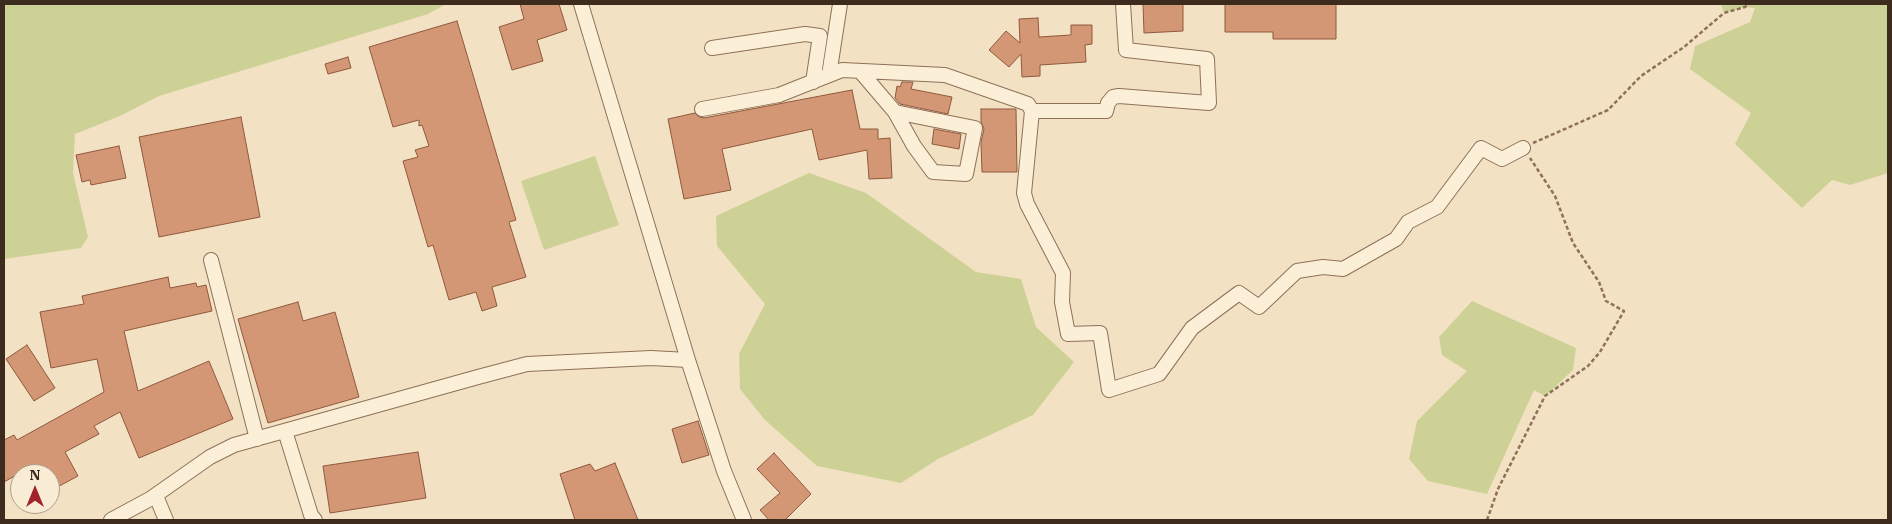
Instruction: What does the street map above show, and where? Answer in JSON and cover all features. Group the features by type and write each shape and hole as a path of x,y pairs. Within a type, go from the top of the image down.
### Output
{"street":[{"path":"581,4 688,360 724,471 744,520"},
{"path":"829,75 840,4"},
{"path":"1032,111 1106,111 1108,103 1113,97 1119,96 1209,103 1207,59 1126,50 1122,4"},
{"path":"712,48 805,34 820,36 813,82"},
{"path":"702,109 779,95 842,70 945,75 1028,104 1032,111 1024,193 1026,204 1063,274 1062,302 1068,334 1100,333 1109,390 1158,374 1192,328 1239,293 1259,307 1297,271 1323,267 1343,270 1396,239 1408,222 1437,207 1480,148 1502,159 1523,148"},
{"path":"860,71 895,112 914,146 933,172 966,174 975,128 895,112"},
{"path":"211,260 257,438"},
{"path":"111,520 156,496 210,456 234,444 527,364 651,358 688,360"},
{"path":"285,431 310,515 315,520"},
{"path":"156,496 166,520"}],"path":[{"path":"1487,520 1498,489 1545,396 1588,366 1600,352 1624,311 1606,301 1599,282 1573,243 1555,196 1523,148 1608,110 1641,76 1684,47 1724,13 1750,4"}],"green space":[{"path":"4,4 446,4 428,14 159,96 120,116 75,134 73,173 88,237 81,248 4,259"},
{"path":"1721,4 1888,4 1888,173 1850,185 1832,180 1802,208 1735,144 1751,113 1690,69 1695,46 1750,22 1755,8 1745,7 1724,13"},
{"path":"595,156 619,225 544,250 521,181"},
{"path":"809,173 866,193 976,272 1021,279 1036,327 1074,362 1033,415 938,459 901,483 817,466 765,420 740,389 739,354 765,304 717,246 716,216"},
{"path":"1472,301 1576,348 1573,370 1545,396 1534,390 1487,494 1428,481 1409,459 1417,421 1467,371 1442,355 1439,337"}],"building":[{"path":"520,4 559,4 567,30 537,40 543,61 512,70 499,27 524,19"},
{"path":"1143,4 1183,4 1183,31 1144,33"},
{"path":"1225,4 1336,4 1336,39 1273,39 1273,32 1225,32"},
{"path":"1038,18 1039,37 1071,35 1071,25 1092,25 1092,44 1085,45 1086,62 1040,65 1040,76 1022,77 1021,54 1009,67 989,50 1006,31 1020,43 1019,19"},
{"path":"457,21 516,220 509,222 526,277 492,287 497,306 482,311 476,292 449,300 433,245 428,247 403,161 418,157 415,150 429,146 422,125 419,126 419,120 393,127 369,47"},
{"path":"348,57 351,68 328,74 325,64"},
{"path":"902,82 913,82 911,89 952,97 948,114 900,104 895,98 897,86 900,87"},
{"path":"852,90 860,129 878,129 878,139 890,138 892,178 869,179 867,150 819,160 812,129 722,149 731,190 684,199 668,119 695,113 699,117 704,118"},
{"path":"981,109 1016,109 1017,172 982,172 981,142 984,129 981,122"},
{"path":"241,117 260,217 159,237 139,137"},
{"path":"934,129 961,134 959,149 932,144"},
{"path":"119,146 126,178 91,185 90,180 82,182 76,155"},
{"path":"168,277 170,288 196,283 197,287 206,285 212,311 124,331 138,391 209,361 233,419 139,458 120,412 94,426 99,434 65,452 78,476 60,486 60,464 10,464 10,479 4,482 4,440 14,435 17,440 104,392 97,359 51,368 40,312 84,304 82,296"},
{"path":"298,302 303,321 335,312 359,397 268,423 238,319"},
{"path":"27,345 55,388 34,401 6,359"},
{"path":"698,421 709,455 682,463 672,429"},
{"path":"418,452 426,498 330,513 323,466"},
{"path":"774,453 811,494 785,520 769,520 760,510 780,493 757,469"},
{"path":"615,463 638,520 575,520 560,474 590,464 595,471"}]}
